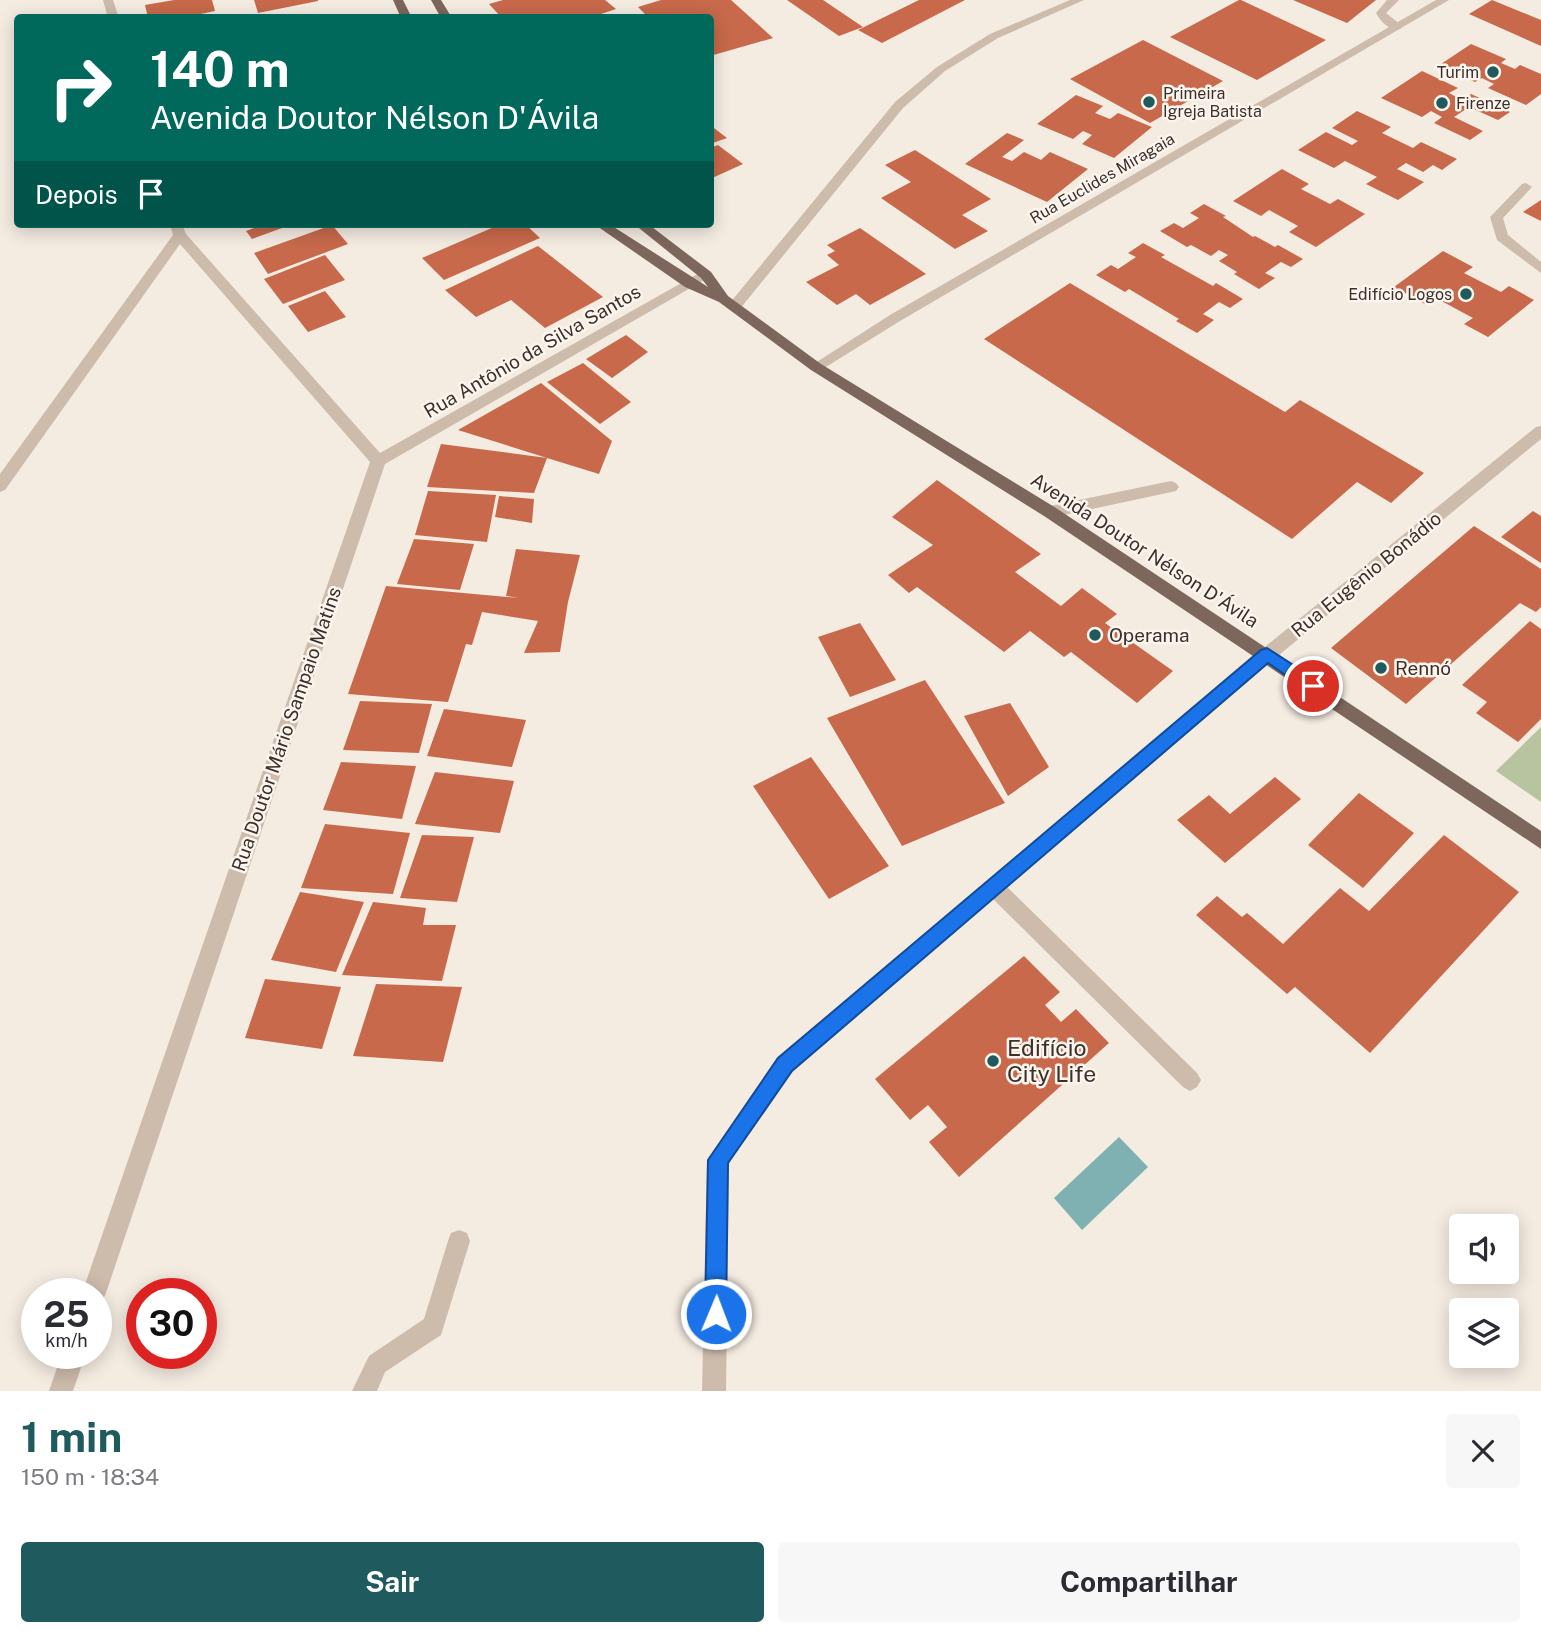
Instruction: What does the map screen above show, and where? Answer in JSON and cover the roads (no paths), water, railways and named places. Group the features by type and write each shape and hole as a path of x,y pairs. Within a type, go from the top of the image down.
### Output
{"main road":[{"name":"Avenida Doutor Nélson D'Ávila","path":"606,228 690,284 729,303 816,367 1050,512 1267,654 1541,841"},
{"name":"Avenida Doutor Nélson D'Ávila","path":"645,228 706,275 729,303"}],"street":[{"path":"729,303 899,106 941,69 994,36 1079,0"},
{"path":"1394,0 1385,6 1381,13 1385,20 1398,27"},
{"name":"Rua Euclides Miragaia","path":"816,367 895,318 1444,0"},
{"path":"1526,187 1496,217 1502,237 1541,269"},
{"path":"0,486 178,229 378,461"},
{"name":"Rua Antônio da Silva Santos","path":"378,461 706,275"},
{"name":"Rua Eugênio Bonádio","path":"714,1391 718,1160 785,1064 1267,654 1541,431"},
{"name":"Rua Doutor Mário Sampaio Matins","path":"99,1278 378,461"},
{"path":"1050,512 1171,487"},
{"path":"994,887 1190,1080"},
{"path":"364,1391 377,1364 433,1327 459,1241"},
{"path":"61,1391 69,1369"}],"water":[{"path":"1119,1137 1148,1167 1082,1230 1054,1198"}],"place":[{"name":"Turim","path":"1493,72"},
{"name":"Primeira Igreja Batista","path":"1149,102"},
{"name":"Firenze","path":"1442,103"},
{"name":"Edifício Logos","path":"1466,294"},
{"name":"Operama","path":"1095,635"},
{"name":"Rennó","path":"1381,668"},
{"name":"Edifício City Life","path":"993,1061"}]}
